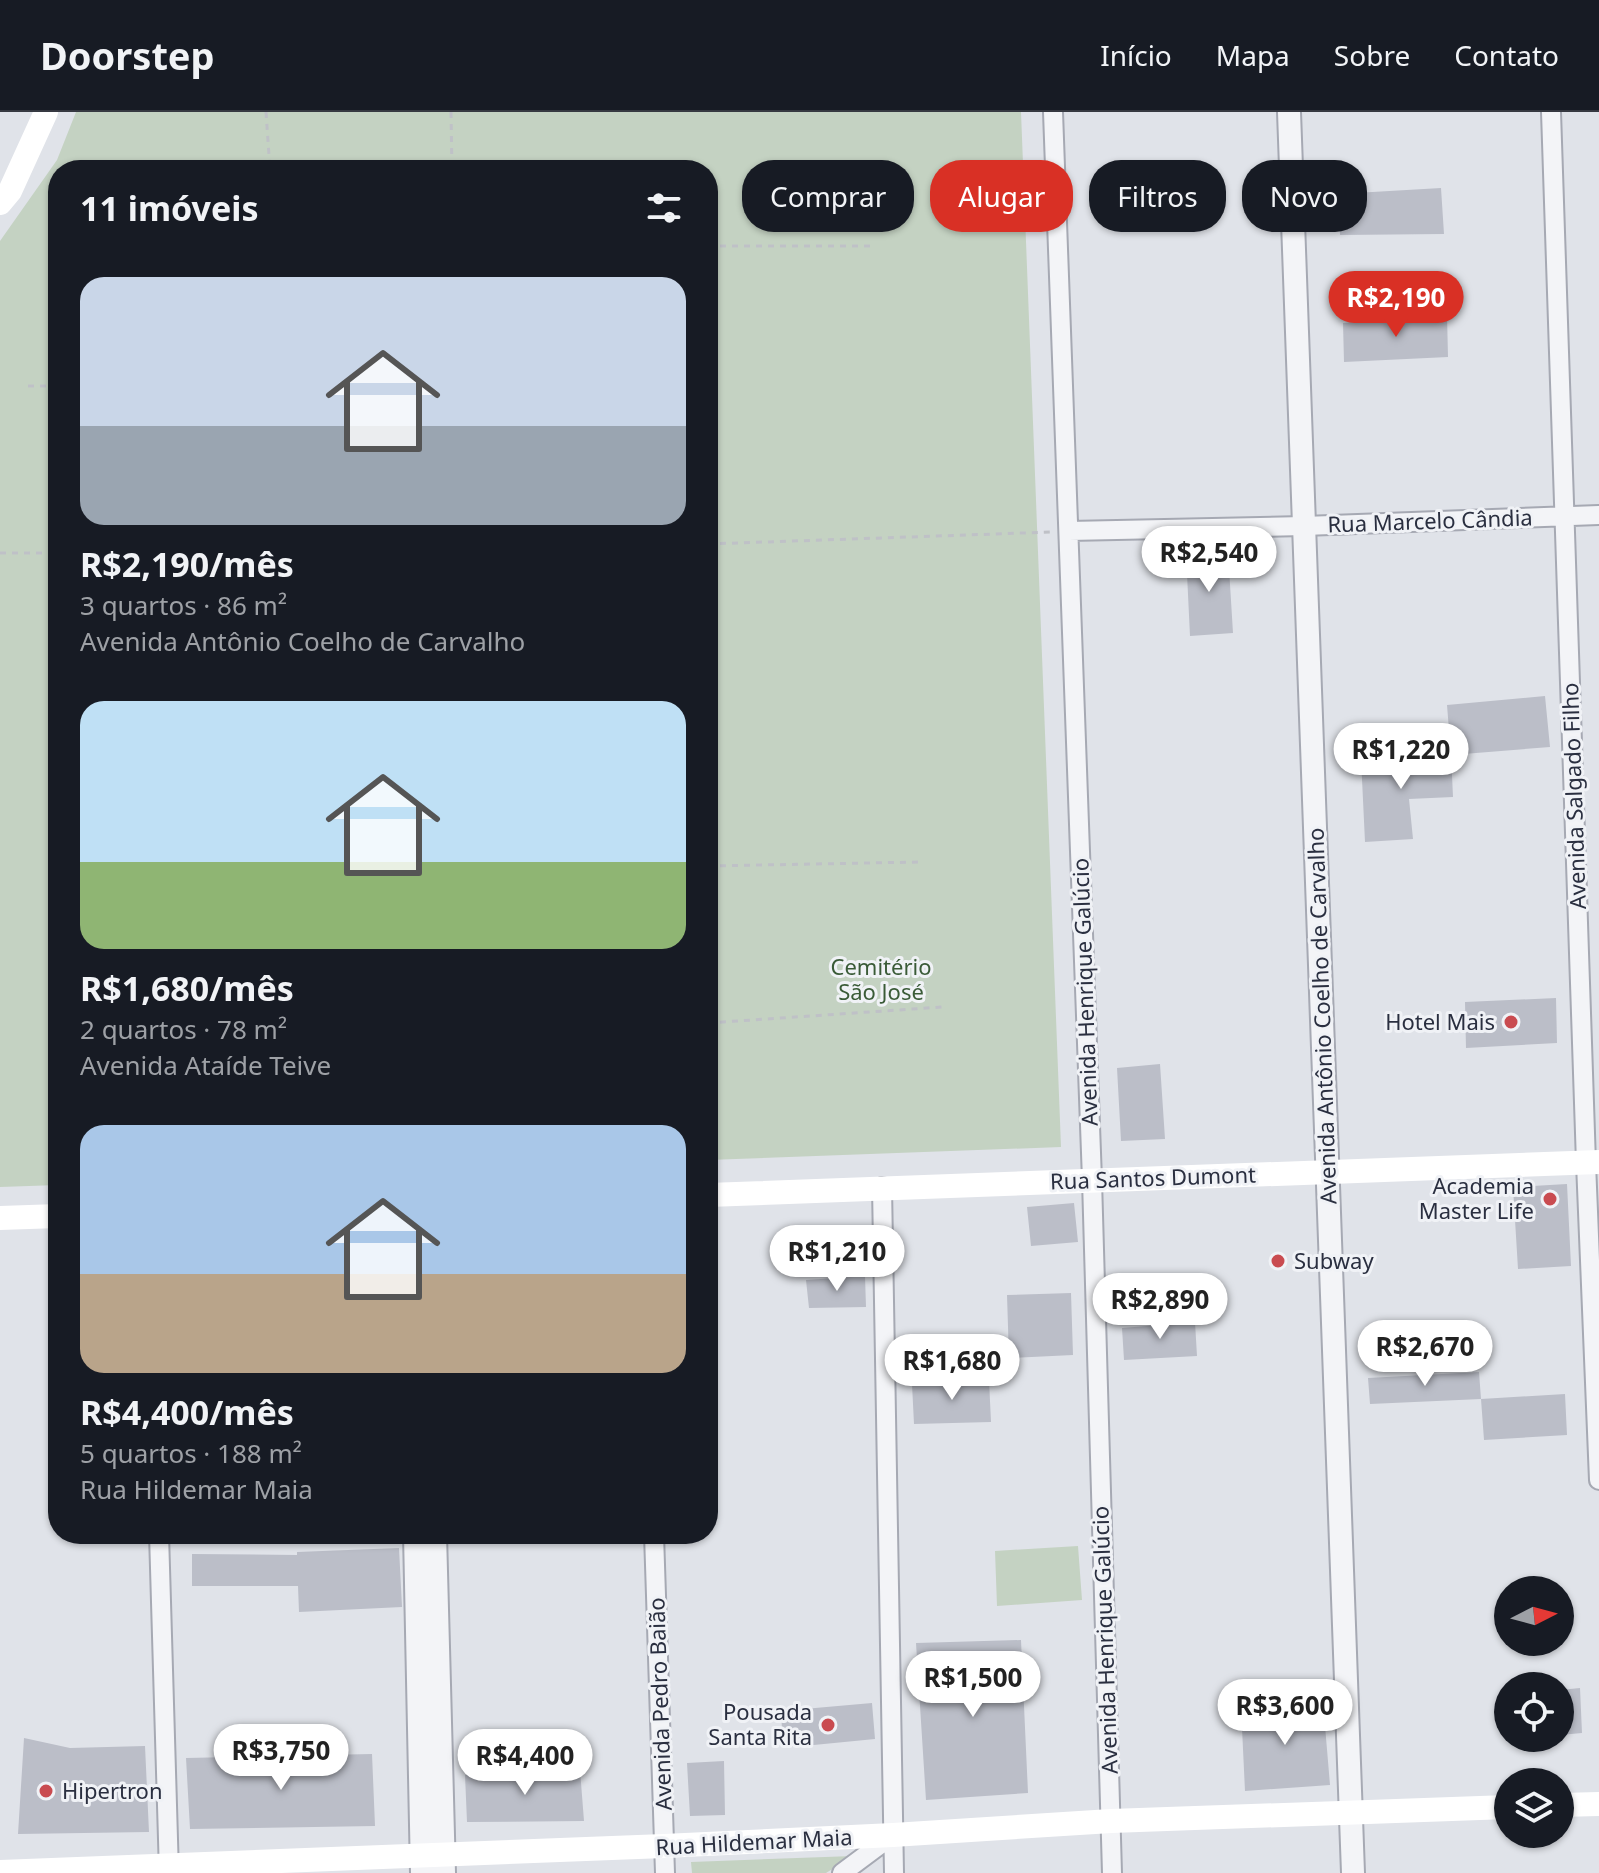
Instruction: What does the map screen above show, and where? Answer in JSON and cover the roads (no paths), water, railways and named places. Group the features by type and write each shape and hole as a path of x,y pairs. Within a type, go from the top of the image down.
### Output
{"main road":[{"path":"0,203 10,191 46,112"},
{"name":"Rua Santos Dumont","path":"718,1195 1592,1162"},
{"path":"0,1218 48,1216"},
{"path":"1574,1805 1599,1804"},
{"name":"Rua Hildemar Maia","path":"0,1872 433,1864 664,1846 1111,1821 1494,1808"}],"street":[{"name":"Avenida Henrique Galúcio","path":"1053,112 1092,1180 1112,1873"},
{"name":"Avenida Antônio Coelho de Carvalho","path":"1289,112 1353,1873"},
{"name":"Avenida Salgado Filho","path":"1551,112 1592,1162 1599,1480"},
{"name":"Rua Marcelo Cândia","path":"1069,531 1599,515"},
{"path":"882,1187 894,1873"},
{"path":"159,1544 169,1869"},
{"path":"416,1544 433,1864"},
{"path":"433,1864 435,1544"},
{"name":"Avenida Pedro Baião","path":"654,1544 665,1873"},
{"path":"842,1873 893,1835"}],"place":[{"name":"Hotel Mais","path":"1511,1022"},
{"name":"Academia Master Life","path":"1550,1199"},
{"name":"Subway","path":"1278,1261"},
{"name":"Pousada Santa Rita","path":"828,1725"},
{"name":"Hipertron","path":"46,1791"}],"park label":[{"name":"Cemitério São José","path":"881,980"}]}
